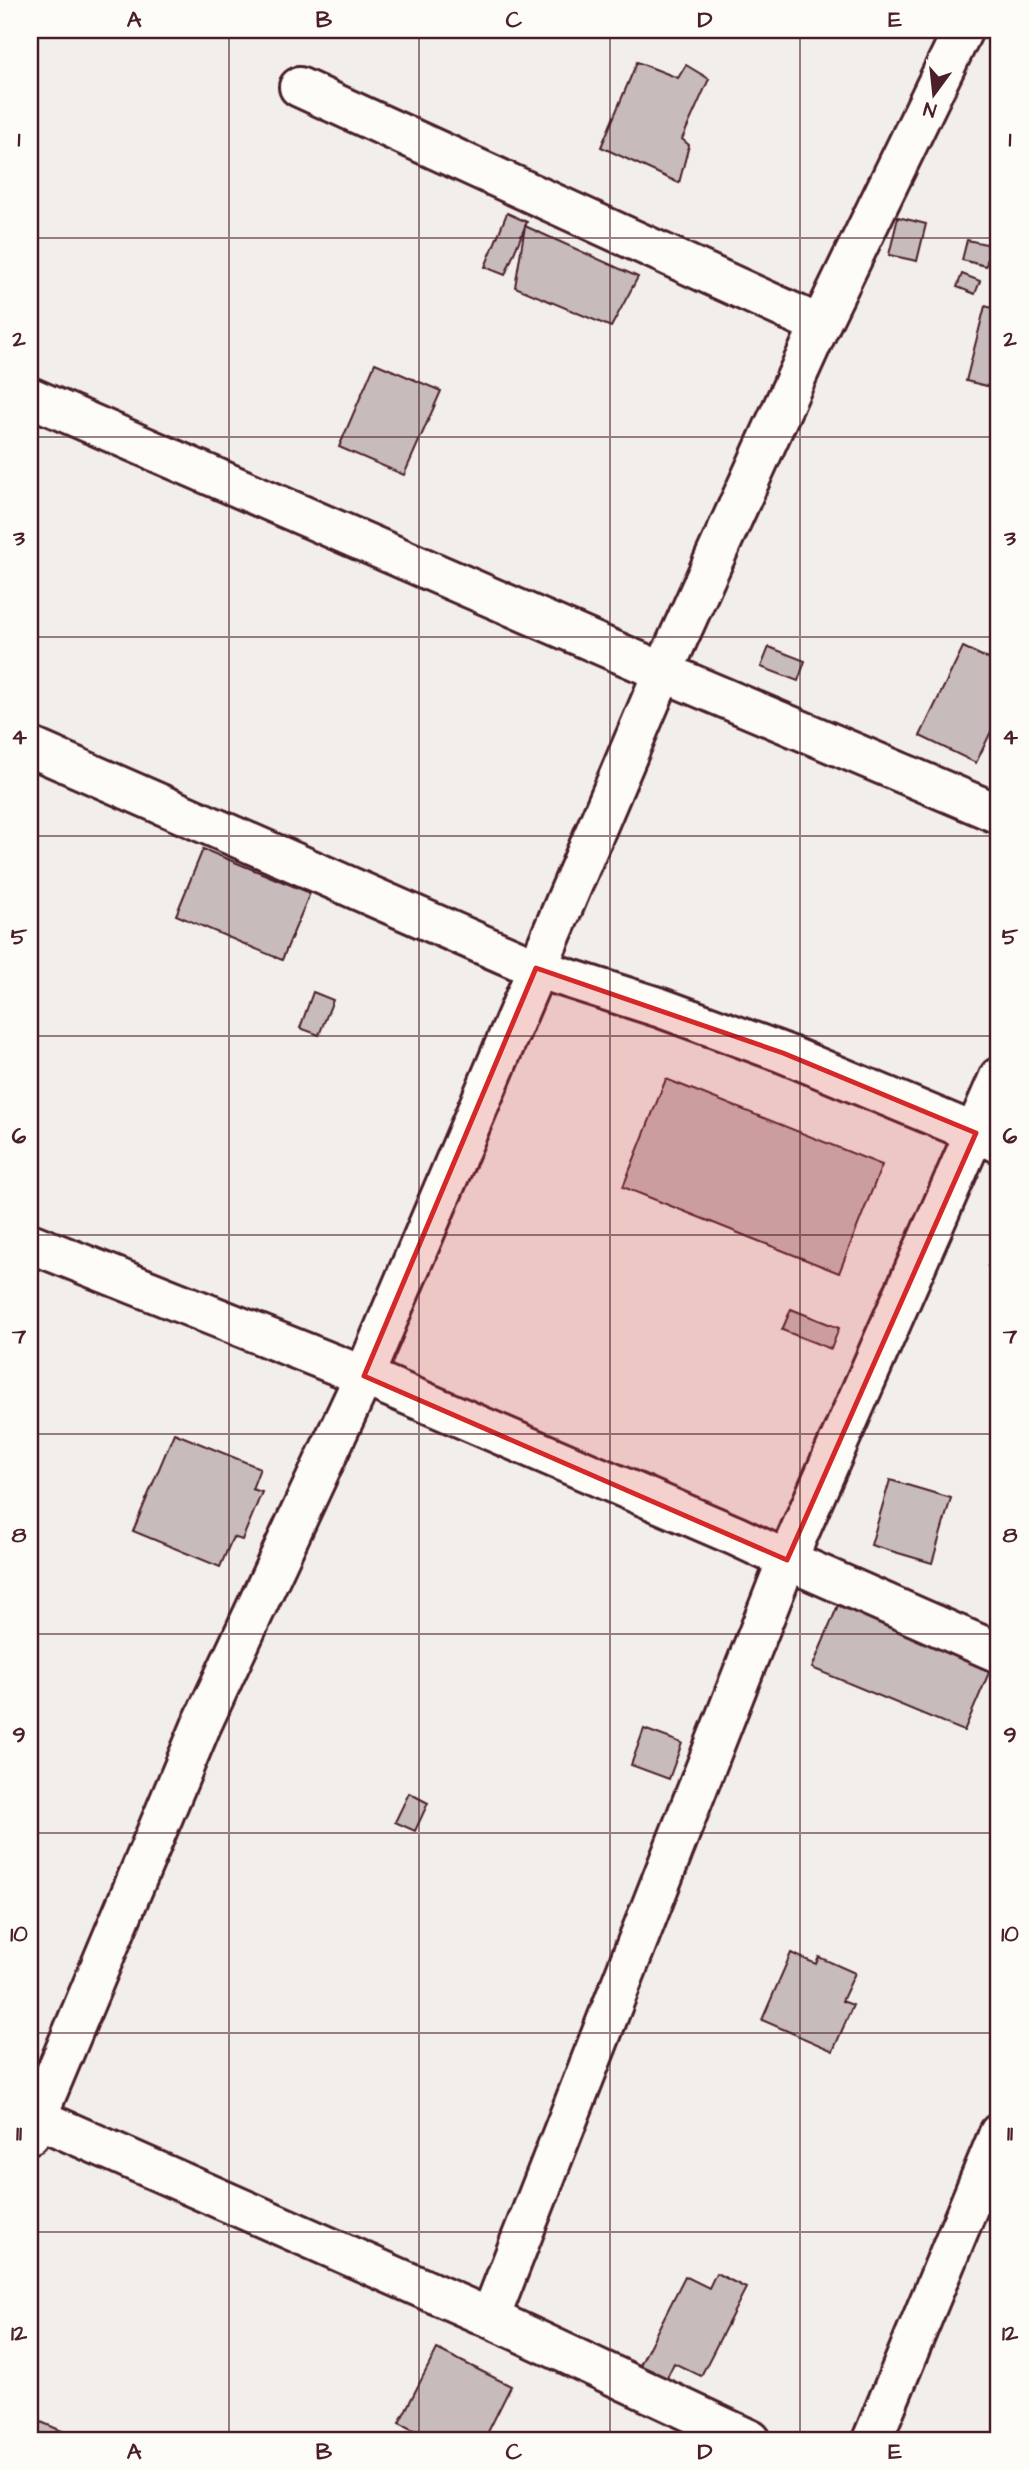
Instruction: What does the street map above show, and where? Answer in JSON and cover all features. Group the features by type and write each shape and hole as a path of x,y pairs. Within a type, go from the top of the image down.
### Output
{"street":[{"path":"751,2440 490,2318 32,2123 62,2063 201,1726 363,1376 663,672 820,325 963,30"},
{"path":"299,87 820,325"},
{"path":"30,397 663,672 999,814"},
{"path":"30,747 536,968 661,1008 783,1053 988,1138"},
{"path":"490,2318 787,1560 988,1138 999,1077"},
{"path":"30,1243 363,1376 736,1536 999,1653"},
{"path":"872,2440 999,2133"}],"highlighted area":[{"path":"536,968 783,1053 976,1133 787,1560 364,1376"}],"building":[{"path":"637,62 678,78 686,65 709,79 682,139 689,145 679,183 601,147"},
{"path":"507,213 527,222 505,275 485,267"},
{"path":"898,217 926,224 917,261 889,255"},
{"path":"525,226 638,277 611,327 515,287"},
{"path":"967,240 991,245 986,266 962,260"},
{"path":"962,274 980,281 975,294 957,287"},
{"path":"985,306 999,310 999,389 966,381"},
{"path":"375,363 441,391 404,475 339,447"},
{"path":"769,647 805,661 798,681 761,667"},
{"path":"963,647 999,664 999,715 976,763 920,736"},
{"path":"203,849 310,893 282,960 176,915"},
{"path":"313,992 333,1000 319,1035 300,1028"},
{"path":"666,1079 882,1165 839,1273 623,1187"},
{"path":"999,1246 999,1272 988,1266"},
{"path":"791,1309 839,1328 831,1349 782,1330"},
{"path":"174,1433 260,1468 252,1489 262,1492 242,1540 233,1537 220,1567 133,1531"},
{"path":"890,1480 951,1498 932,1563 871,1545"},
{"path":"838,1605 991,1668 964,1731 812,1668"},
{"path":"644,1729 682,1743 669,1779 631,1765"},
{"path":"409,1793 428,1803 415,1831 395,1822"},
{"path":"791,1953 816,1964 819,1957 855,1973 842,2001 853,2005 833,2051 762,2020"},
{"path":"716,2273 746,2288 701,2376 674,2363 662,2388 635,2375 685,2276 709,2288"},
{"path":"437,2349 511,2386 484,2440 434,2440 399,2423"},
{"path":"34,2419 83,2440 30,2440"}]}
